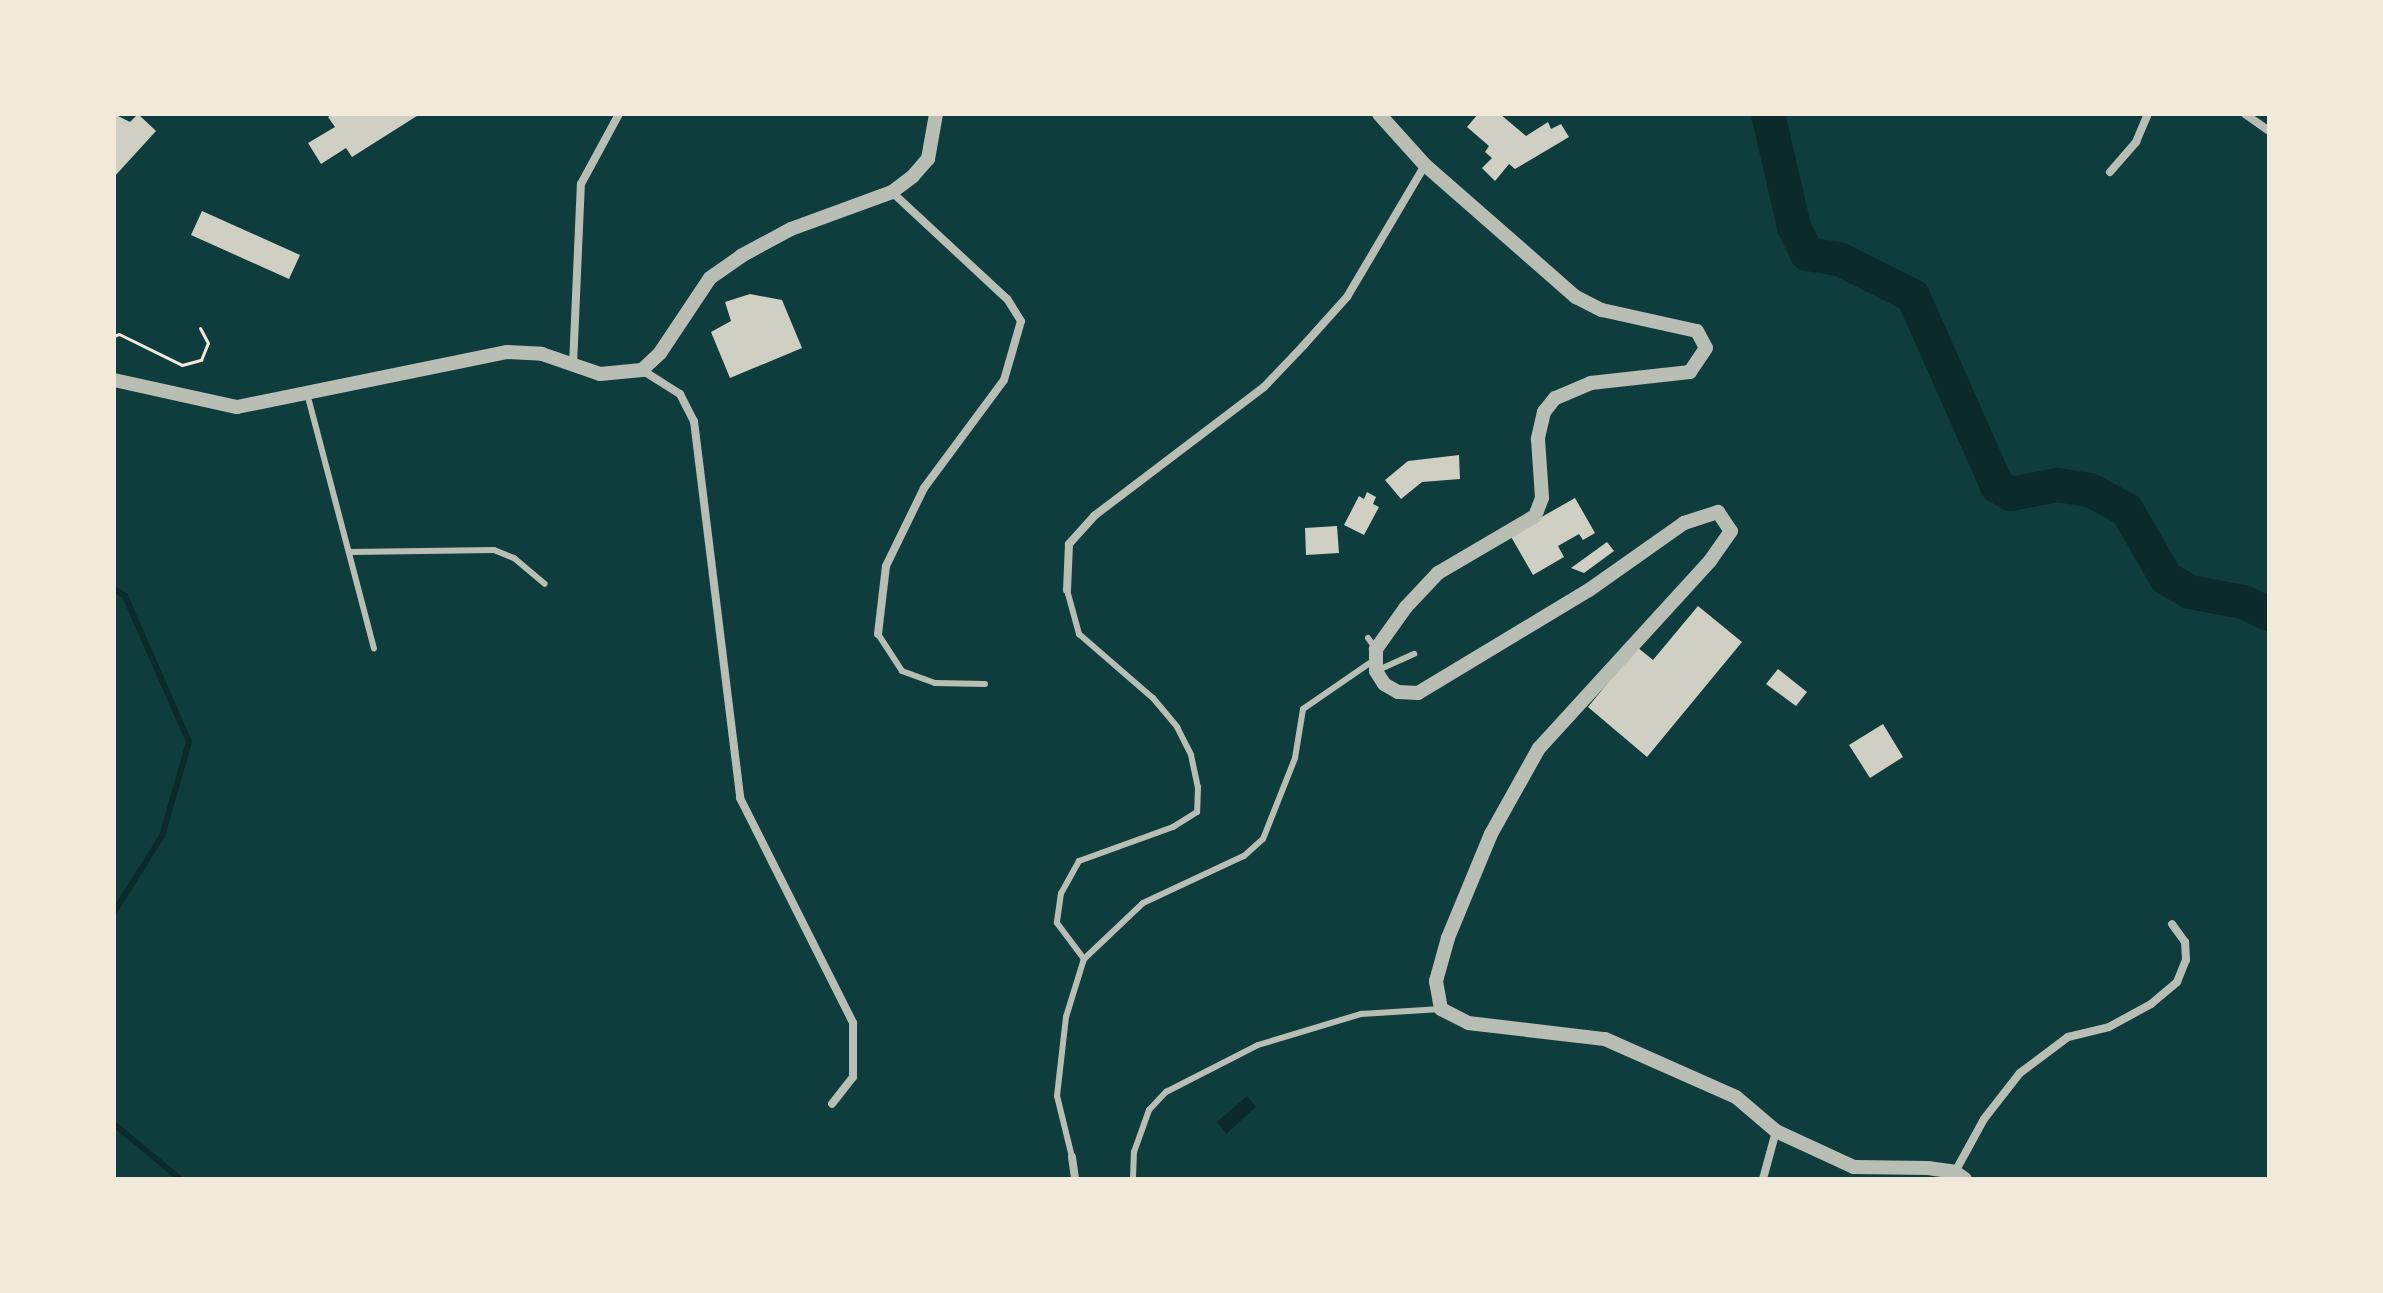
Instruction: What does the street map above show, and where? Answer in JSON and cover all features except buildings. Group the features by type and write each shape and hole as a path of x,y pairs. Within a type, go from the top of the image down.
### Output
{"street":[{"path":"573,365 581,184 619,114"},
{"path":"114,380 237,407 308,397 418,368 507,352 542,354 573,365 622,375 642,370 710,278 741,256 791,229 892,192 928,159 936,114"},
{"path":"1379,114 1425,165 1576,297 1602,310 1697,331 1706,348 1690,372 1591,383 1555,398 1544,412 1538,439 1542,498 1535,516 1438,573 1373,654 1384,684 1398,692 1418,693 1589,590 1684,523 1718,512 1731,531 1539,748 1491,834 1458,914 1436,981 1441,1009 1468,1023 1605,1039 1736,1097 1776,1131 1854,1167 1960,1175 1984,1119 2020,1073 2068,1037 2109,1027 2151,1004 2177,982 2186,960 2185,942 2172,924"},
{"path":"2110,172 2136,142 2148,114"},
{"path":"2245,114 2269,131"},
{"path":"1067,590 1069,544 1094,516 1264,387 1303,346 1347,297 1425,165"},
{"path":"878,634 886,566 924,488 1004,380 1021,321 1007,299 892,192"},
{"path":"642,370 680,394 694,421 740,798 853,1023 853,1077 832,1104"},
{"path":"1763,1179 1776,1131"},
{"path":"1072,1157 1075,1179"}],"lane":[{"path":"308,397 374,648"},
{"path":"351,552 494,550 514,558 545,584"},
{"path":"1067,590 1079,634 1153,698 1177,727 1191,755 1198,787 1197,812 1173,827 1079,861 1061,893 1057,923 1084,959"},
{"path":"878,634 902,671 935,683 985,684"},
{"path":"1072,1157 1057,1096 1066,1017 1084,959 1143,903 1232,862 1263,839 1295,758 1303,709 1373,654 1414,654"},
{"path":"1133,1179 1134,1152 1149,1110 1166,1092 1272,1040 1361,1014 1441,1009"}],"path":[{"path":"114,336 119,334 182,365 201,360 208,343 200,328"}],"water":[{"path":"1247,1096 1256,1107 1226,1134 1217,1122"}],"waterway":[{"path":"1768,114 1794,227 1807,254 1839,259 1913,296 1997,486 2011,494 2057,485 2090,490 2127,510 2166,578 2190,592 2243,602 2269,614"},
{"path":"114,589 125,596 189,742 162,836 114,912"},
{"path":"114,1124 180,1179"}]}
